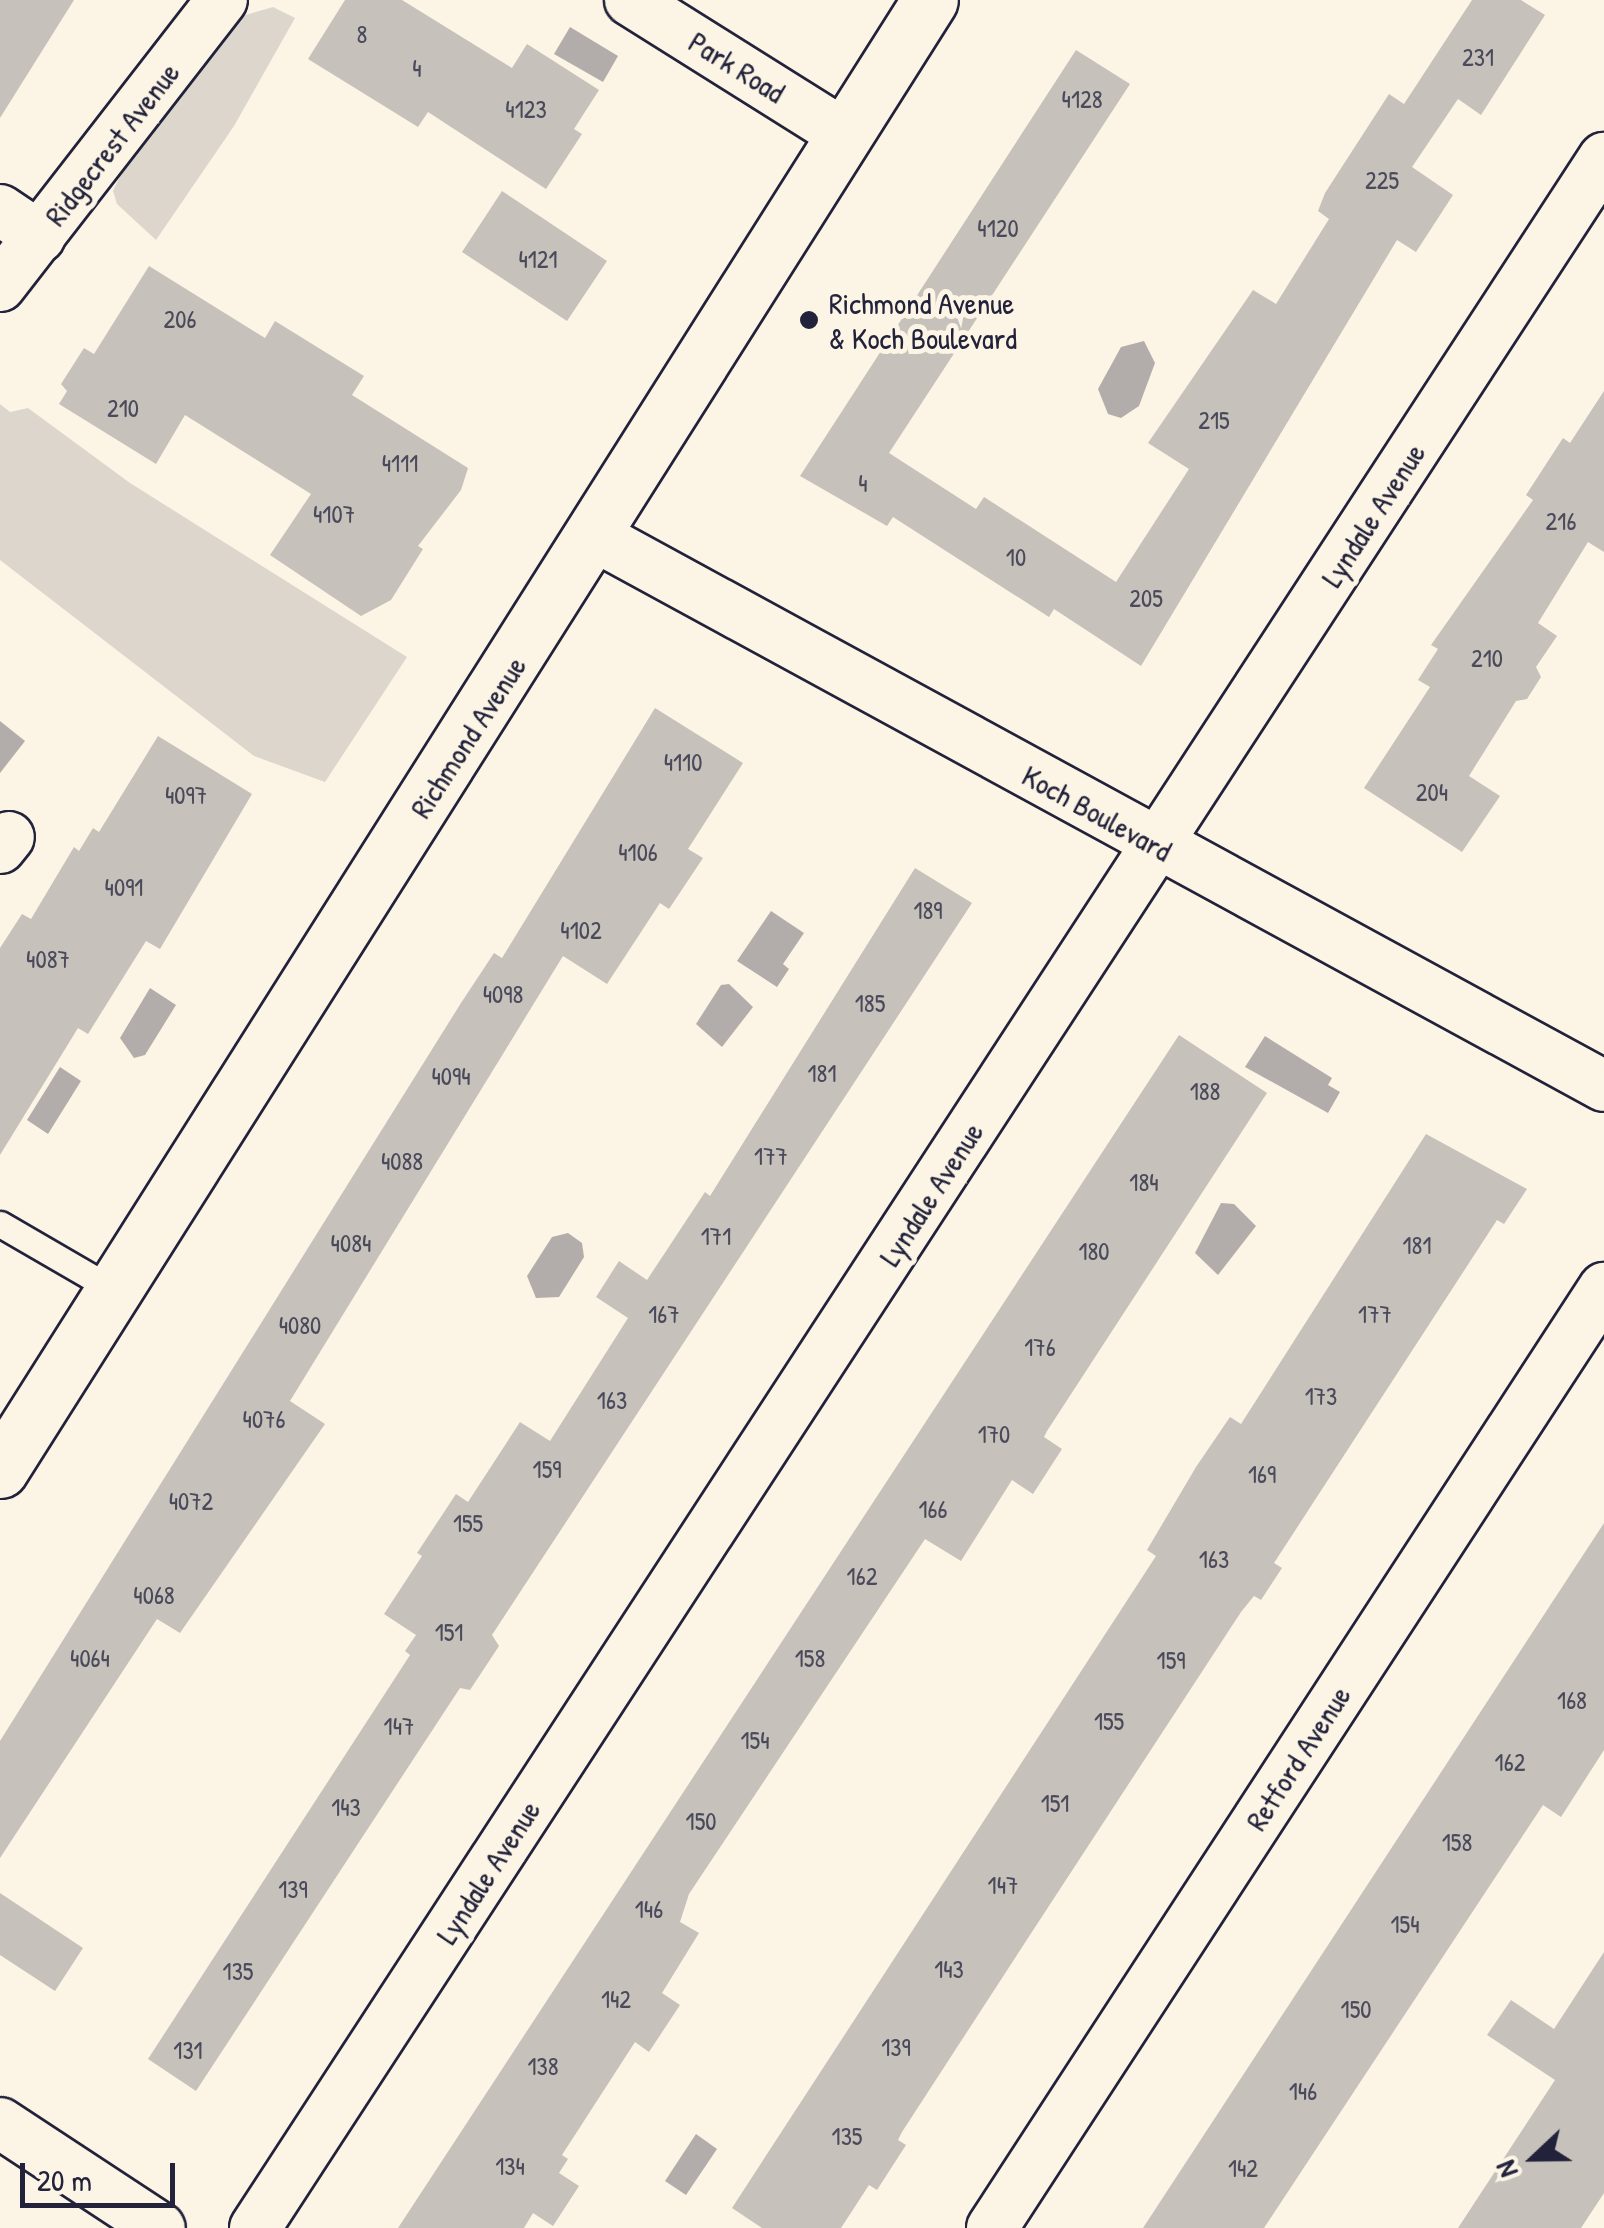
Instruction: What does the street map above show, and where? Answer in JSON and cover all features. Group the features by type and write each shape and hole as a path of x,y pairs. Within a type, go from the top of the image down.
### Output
{"main road":[{"name":"Richmond Avenue","path":"0,1470 930,0"}],"street":[{"name":"Ridgecrest Avenue","path":"0,286 20,223 222,0"},
{"name":"Park Road","path":"630,0 844,134"},
{"name":"Lyndale Avenue","path":"255,2228 1604,158"},
{"name":"Koch Boulevard","path":"593,535 1604,1086"},
{"name":"Retford Avenue","path":"992,2228 1604,1288"},
{"path":"0,2123 160,2228"}],"lane":[{"path":"0,1224 112,1289"}],"shaded area":[{"path":"273,7 295,18 234,126 156,240 117,204 113,191 124,168 183,83 242,16"},
{"path":"570,27 618,56 603,82 554,54"},
{"path":"1144,341 1155,363 1139,406 1121,418 1108,414 1098,389 1121,347"},
{"path":"0,404 10,412 28,408 130,483 407,657 325,782 254,756 0,560"},
{"path":"0,721 25,741 0,773"},
{"path":"771,911 804,933 783,964 789,969 777,987 737,961"},
{"path":"729,984 753,1007 722,1047 696,1024 721,985"},
{"path":"150,988 176,1005 145,1055 134,1058 120,1038"},
{"path":"1265,1036 1332,1078 1328,1085 1340,1092 1328,1113 1245,1067"},
{"path":"60,1067 81,1081 48,1134 27,1120"},
{"path":"1221,1203 1234,1204 1256,1226 1218,1275 1195,1253"},
{"path":"568,1233 582,1243 584,1257 559,1297 536,1298 527,1276 552,1237"},
{"path":"696,2134 717,2149 686,2195 665,2181"}],"building":[{"path":"0,0 74,0 0,118"},
{"path":"345,0 402,0 512,68 527,44 599,90 574,129 582,134 546,189 428,112 418,127 308,59"},
{"path":"1472,0 1521,0 1545,15 1481,115 1458,99 1412,167 1453,195 1416,252 1397,240 1141,666 1054,609 1049,617 893,517 887,526 800,476 1076,50 1130,84 889,453 976,509 984,497 1116,582 1189,469 1148,443 1253,290 1276,304 1329,219 1318,211 1325,193 1389,94 1404,104"},
{"path":"502,191 607,261 567,321 462,252"},
{"path":"149,266 265,338 275,321 364,376 352,395 468,468 461,490 418,546 423,549 391,600 361,616 270,555 311,494 185,415 156,464 59,404 67,391 61,384 84,348 94,354"},
{"path":"1604,391 1604,552 1588,542 1538,623 1557,636 1536,667 1541,677 1527,699 1516,701 1469,776 1500,796 1462,852 1364,788 1430,687 1418,680 1438,649 1431,645 1533,500 1526,495 1563,438 1570,443"},
{"path":"655,708 743,763 688,849 703,858 669,909 660,903 607,984 563,956 290,1401 325,1424 180,1633 157,1619 0,1858 0,1741 461,1003 494,953 502,958"},
{"path":"158,736 252,794 160,949 146,941 88,1034 78,1028 0,1155 0,948 22,914 31,919 74,847 79,851 93,828 99,832"},
{"path":"915,868 972,903 492,1635 499,1646 470,1690 460,1688 196,2091 148,2059 410,1655 405,1651 416,1635 384,1614 422,1556 417,1553 456,1494 468,1502 520,1422 550,1441 628,1318 596,1297 619,1261 647,1280 705,1192 710,1196"},
{"path":"1179,1035 1267,1093 1047,1431 1044,1437 1062,1449 1033,1494 1012,1480 961,1561 925,1539 689,1894 680,1922 699,1933 662,1993 680,2005 649,2052 635,2042 562,2155 568,2159 559,2173 579,2186 553,2226 533,2213 524,2228 398,2228"},
{"path":"1426,1134 1527,1189 1504,1224 1497,1220 1274,1563 1282,1568 1261,1600 1254,1596 1241,1612 902,2132 898,2140 906,2145 877,2190 869,2185 841,2228 762,2228 732,2208 1156,1556 1147,1550 1196,1467 1230,1417 1241,1424"},
{"path":"1604,1523 1604,1750 1561,1817 1543,1805 1264,2228 1143,2228"},
{"path":"0,1893 83,1948 55,1991 0,1955"},
{"path":"1604,1952 1604,2193 1581,2228 1458,2228 1555,2080 1487,2035 1511,2000 1554,2029"}],"place":[{"name":"Richmond Avenue & Koch Boulevard","path":"809,320"}]}
